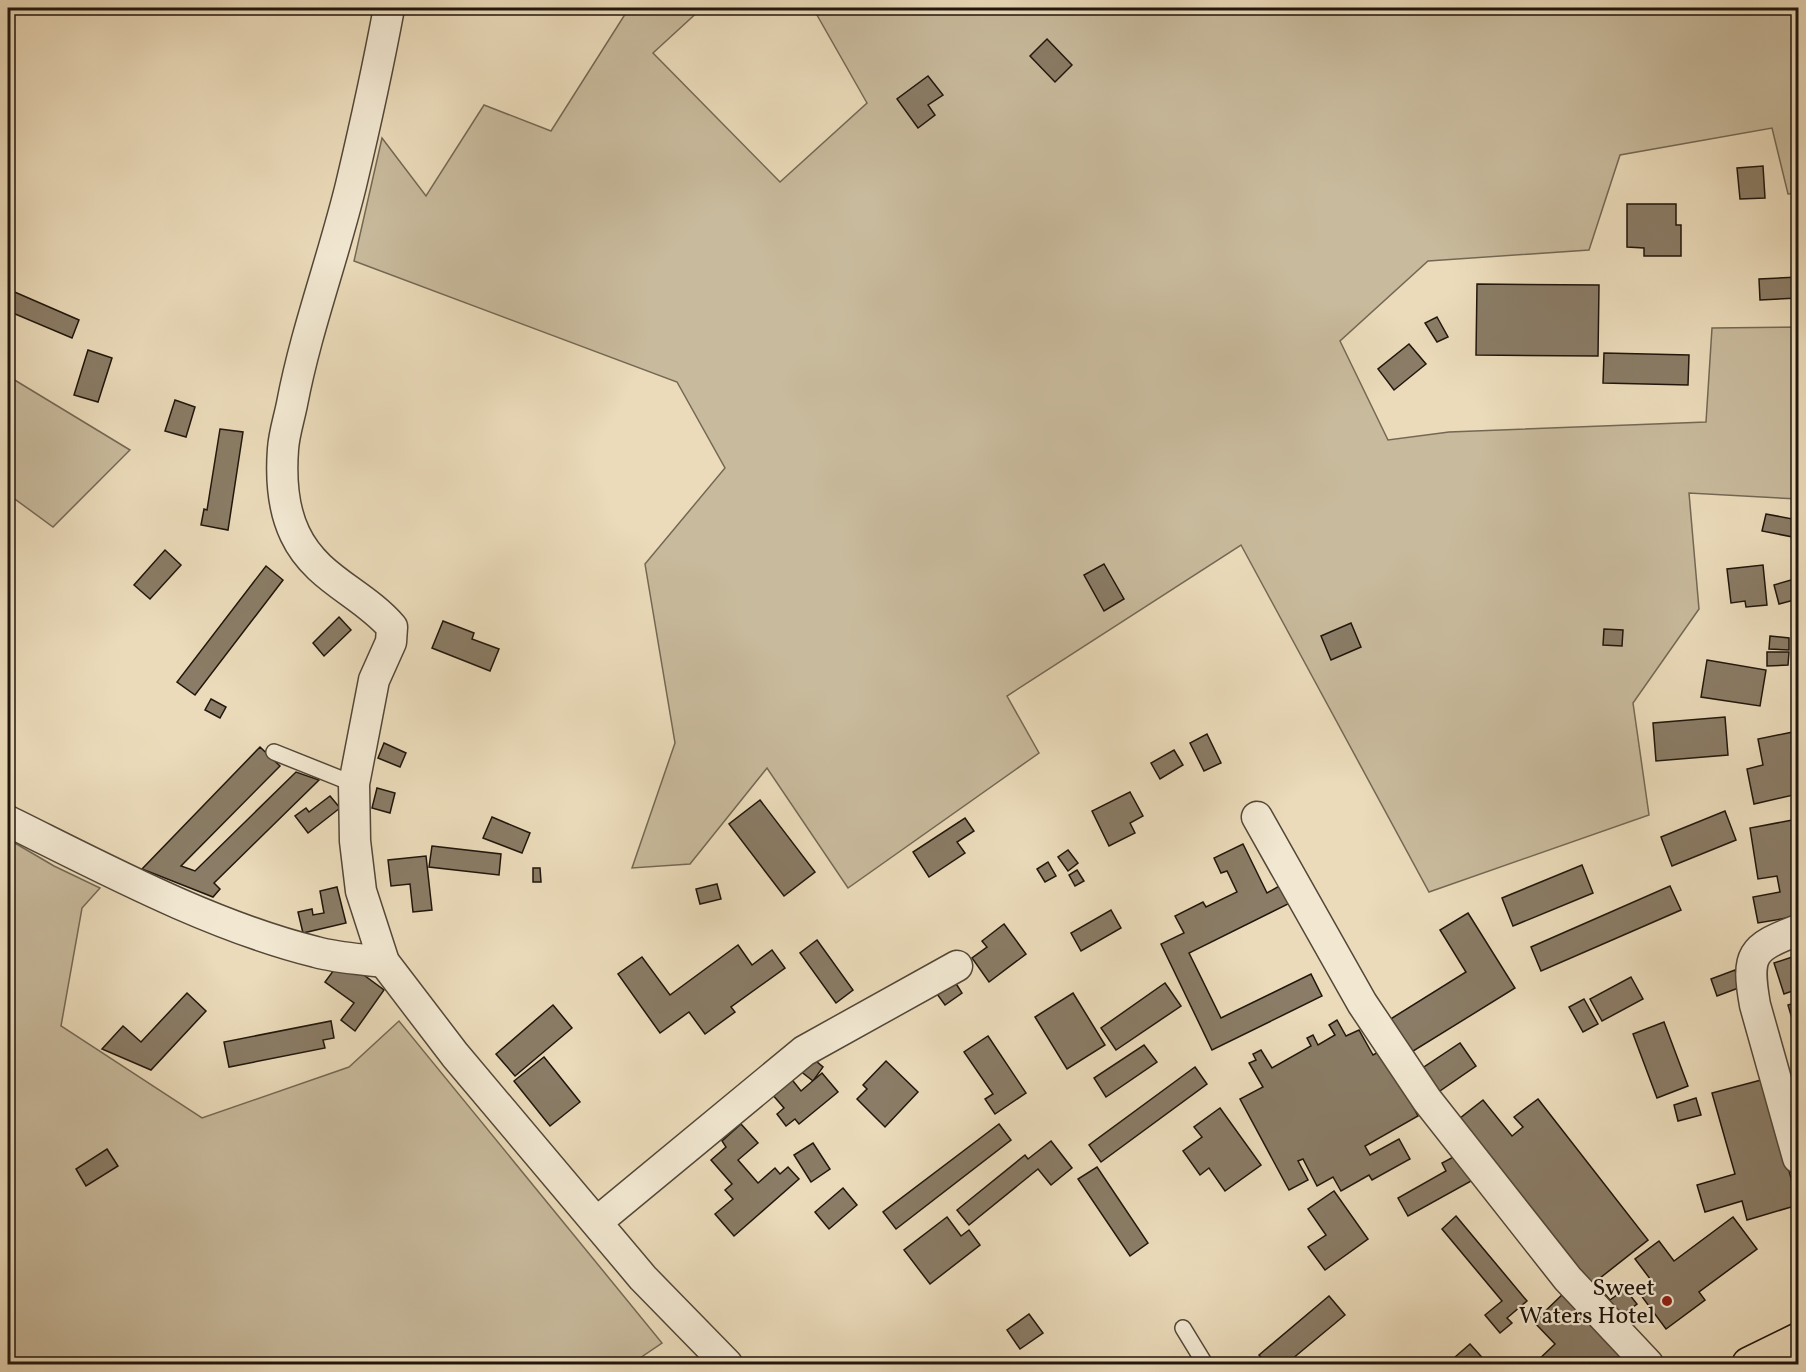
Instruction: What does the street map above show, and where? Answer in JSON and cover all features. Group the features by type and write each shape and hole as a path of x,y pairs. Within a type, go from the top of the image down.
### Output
{"highway":[{"path":"1749,1365 1798,1340"}],"street":[{"path":"389,8 351,186 296,380 283,447 282,470 294,533 305,552 329,577 374,610 392,627 391,642 374,680 354,784 361,891 384,962 455,1055 643,1278 727,1365"},
{"path":"1257,817 1362,1003 1427,1101 1568,1278 1648,1365"},
{"path":"8,821 117,875 235,927 317,952 384,962"},
{"path":"1798,930 1761,946 1750,968 1750,980 1798,1158"},
{"path":"597,1222 804,1051 957,966"}],"lane":[{"path":"274,752 354,784"},
{"path":"1183,1328 1205,1365"}],"shaded area":[{"path":"629,8 702,8 653,53 780,182 867,103 813,8 1798,8 1798,193 1788,194 1772,128 1620,155 1589,250 1428,261 1340,341 1388,440 1449,432 1706,422 1712,328 1798,327 1798,499 1689,493 1699,609 1633,703 1649,815 1429,892 1241,545 1007,696 1039,753 848,888 767,768 690,864 632,868 675,743 645,564 725,468 677,382 354,261 382,138 426,196 484,105 551,131"},
{"path":"8,376 130,450 53,527 8,494"},
{"path":"8,839 54,866 100,888 82,908 61,1026 202,1118 349,1067 399,1021 662,1343 631,1364 8,1364"}],"building":[{"path":"1047,39 1072,65 1055,82 1030,56"},
{"path":"928,76 943,95 928,105 935,115 918,128 897,99"},
{"path":"1763,166 1765,198 1740,199 1737,168"},
{"path":"1627,204 1676,204 1676,225 1681,225 1681,256 1644,256 1644,248 1627,247"},
{"path":"1798,277 1798,298 1760,300 1759,279"},
{"path":"1477,284 1599,285 1598,356 1476,355"},
{"path":"10,290 79,320 72,338 8,311"},
{"path":"1437,317 1448,337 1437,342 1425,323"},
{"path":"1409,344 1426,364 1394,390 1378,369"},
{"path":"88,350 112,358 98,402 74,395"},
{"path":"1604,353 1689,355 1688,385 1603,383"},
{"path":"175,400 195,407 186,437 165,431"},
{"path":"220,429 243,432 228,530 201,525 204,509 207,510"},
{"path":"1766,514 1798,520 1798,538 1762,531"},
{"path":"165,550 181,565 150,599 134,585"},
{"path":"1104,564 1124,599 1104,611 1084,575"},
{"path":"1763,565 1767,605 1746,607 1745,601 1731,603 1727,569"},
{"path":"266,566 283,580 195,695 177,682"},
{"path":"1798,578 1798,599 1779,604 1774,585"},
{"path":"339,617 351,630 324,656 313,643"},
{"path":"443,621 474,633 472,639 499,649 490,671 432,648"},
{"path":"1351,623 1361,647 1331,660 1321,636"},
{"path":"1604,629 1623,630 1622,646 1603,645"},
{"path":"1770,636 1789,638 1789,650 1769,649"},
{"path":"1767,652 1789,652 1788,665 1767,666"},
{"path":"1707,660 1766,670 1760,706 1701,697"},
{"path":"211,699 226,707 220,718 205,710"},
{"path":"1725,717 1728,755 1656,761 1653,723"},
{"path":"1798,731 1798,794 1754,804 1747,769 1763,765 1758,739"},
{"path":"1207,734 1221,763 1204,771 1190,743"},
{"path":"384,743 406,753 400,767 378,758"},
{"path":"260,747 280,766 181,866 195,871 296,772 319,780 214,883 220,889 213,897 142,869"},
{"path":"1174,750 1183,765 1160,779 1151,763"},
{"path":"377,788 395,793 390,813 372,808"},
{"path":"1130,792 1143,816 1130,823 1135,833 1109,846 1092,811"},
{"path":"330,796 340,808 308,833 295,816 306,808 309,812"},
{"path":"760,800 815,872 784,896 729,824"},
{"path":"1725,811 1736,840 1672,866 1661,837"},
{"path":"492,817 530,833 522,853 483,838"},
{"path":"965,818 974,831 957,842 965,853 929,877 913,852"},
{"path":"1798,819 1798,916 1758,923 1753,897 1780,892 1777,876 1758,879 1750,828"},
{"path":"1243,844 1267,893 1281,885 1290,903 1189,953 1221,1018 1311,974 1322,996 1212,1050 1161,944 1184,933 1175,916 1203,902 1206,907 1237,892 1227,871 1221,873 1214,858"},
{"path":"432,846 501,854 499,875 429,867"},
{"path":"1068,850 1078,863 1068,871 1058,857"},
{"path":"426,856 432,910 413,912 410,884 391,886 388,860"},
{"path":"1048,862 1056,876 1045,882 1037,869"},
{"path":"1582,865 1593,893 1513,926 1502,898"},
{"path":"533,868 540,868 541,882 533,882"},
{"path":"1077,870 1084,881 1075,886 1069,875"},
{"path":"717,884 721,899 700,904 696,889"},
{"path":"1670,886 1681,910 1541,971 1531,947"},
{"path":"337,887 346,923 303,933 298,912 312,909 313,915 324,913 320,891"},
{"path":"1111,910 1121,928 1081,951 1071,933"},
{"path":"1468,913 1515,988 1410,1053 1389,1020 1466,972 1440,930"},
{"path":"1004,924 1026,954 989,982 972,958 987,947 982,941"},
{"path":"817,940 853,990 836,1003 800,953"},
{"path":"738,945 752,965 772,950 785,968 731,1007 735,1012 705,1034 689,1012 660,1033 618,974 642,957 670,995"},
{"path":"1798,955 1798,989 1784,994 1774,963"},
{"path":"342,959 384,990 355,1031 341,1020 354,1003 325,982"},
{"path":"1735,970 1741,987 1717,996 1711,979"},
{"path":"1631,977 1643,999 1602,1021 1590,999"},
{"path":"955,982 962,993 945,1005 937,994"},
{"path":"1165,983 1181,1006 1116,1050 1101,1028"},
{"path":"187,993 206,1011 151,1070 102,1049 123,1026 141,1042"},
{"path":"1073,993 1105,1045 1067,1069 1035,1017"},
{"path":"1584,999 1598,1024 1583,1032 1569,1007"},
{"path":"1798,1002 1798,1039 1788,1005"},
{"path":"553,1005 572,1028 515,1076 496,1054"},
{"path":"1337,1020 1346,1036 1359,1030 1373,1055 1382,1050 1418,1116 1365,1146 1370,1155 1399,1139 1410,1159 1372,1180 1369,1175 1341,1191 1333,1177 1317,1186 1303,1159 1298,1161 1308,1180 1289,1190 1240,1099 1263,1087 1249,1063 1256,1060 1253,1054 1261,1050 1272,1068 1311,1046 1307,1038 1313,1035 1318,1045 1335,1035 1329,1025"},
{"path":"331,1021 334,1038 323,1040 325,1048 229,1067 224,1042"},
{"path":"1664,1022 1688,1086 1657,1098 1633,1034"},
{"path":"988,1036 1026,1093 995,1114 985,1099 993,1094 964,1052"},
{"path":"1460,1043 1476,1066 1437,1093 1421,1069"},
{"path":"1144,1045 1157,1062 1106,1097 1094,1078"},
{"path":"805,1052 823,1067 813,1081 799,1070"},
{"path":"544,1057 580,1102 550,1126 514,1081"},
{"path":"886,1061 918,1092 885,1127 857,1099 867,1089 863,1085"},
{"path":"1195,1067 1207,1084 1101,1162 1089,1145"},
{"path":"785,1071 801,1091 822,1073 838,1092 799,1124 795,1119 786,1126 777,1114 784,1108 766,1087"},
{"path":"1765,1079 1798,1205 1747,1220 1742,1201 1705,1212 1697,1185 1735,1174 1712,1093"},
{"path":"1696,1098 1701,1115 1678,1121 1674,1105"},
{"path":"1538,1099 1648,1240 1595,1282 1610,1300 1625,1289 1637,1304 1616,1320 1459,1119 1483,1100 1512,1136 1523,1127 1514,1117"},
{"path":"1220,1108 1261,1165 1225,1191 1209,1168 1200,1175 1183,1151 1202,1137 1194,1127"},
{"path":"741,1124 758,1143 738,1160 758,1183 775,1168 780,1174 788,1167 799,1179 734,1236 715,1214 733,1199 725,1190 732,1184 711,1160 726,1147 722,1141"},
{"path":"999,1124 1011,1140 896,1229 883,1212"},
{"path":"1051,1141 1072,1168 1051,1185 1038,1169 969,1225 957,1210 1025,1155 1028,1159"},
{"path":"813,1143 830,1169 811,1182 794,1155"},
{"path":"107,1149 118,1166 86,1186 76,1169"},
{"path":"1459,1154 1473,1180 1408,1216 1398,1198 1446,1171 1442,1163"},
{"path":"1097,1167 1148,1243 1130,1256 1078,1179"},
{"path":"843,1188 857,1205 829,1229 815,1212"},
{"path":"1334,1191 1368,1239 1325,1270 1308,1247 1326,1235 1308,1209"},
{"path":"1456,1216 1527,1301 1507,1318 1512,1323 1500,1333 1485,1315 1502,1301 1442,1229"},
{"path":"947,1217 961,1236 969,1230 980,1245 930,1284 904,1250"},
{"path":"1733,1217 1757,1249 1699,1292 1705,1300 1666,1329 1637,1290 1651,1280 1635,1259 1659,1241 1674,1261"},
{"path":"1567,1290 1630,1354 1619,1364 1534,1364 1555,1344 1534,1322"},
{"path":"1329,1296 1345,1315 1286,1364 1267,1364 1259,1355"},
{"path":"1029,1314 1043,1333 1020,1349 1007,1330"},
{"path":"1470,1344 1488,1364 1447,1364"}],"place":[{"name":"Sweet Waters Hotel","path":"1667,1301"}]}
